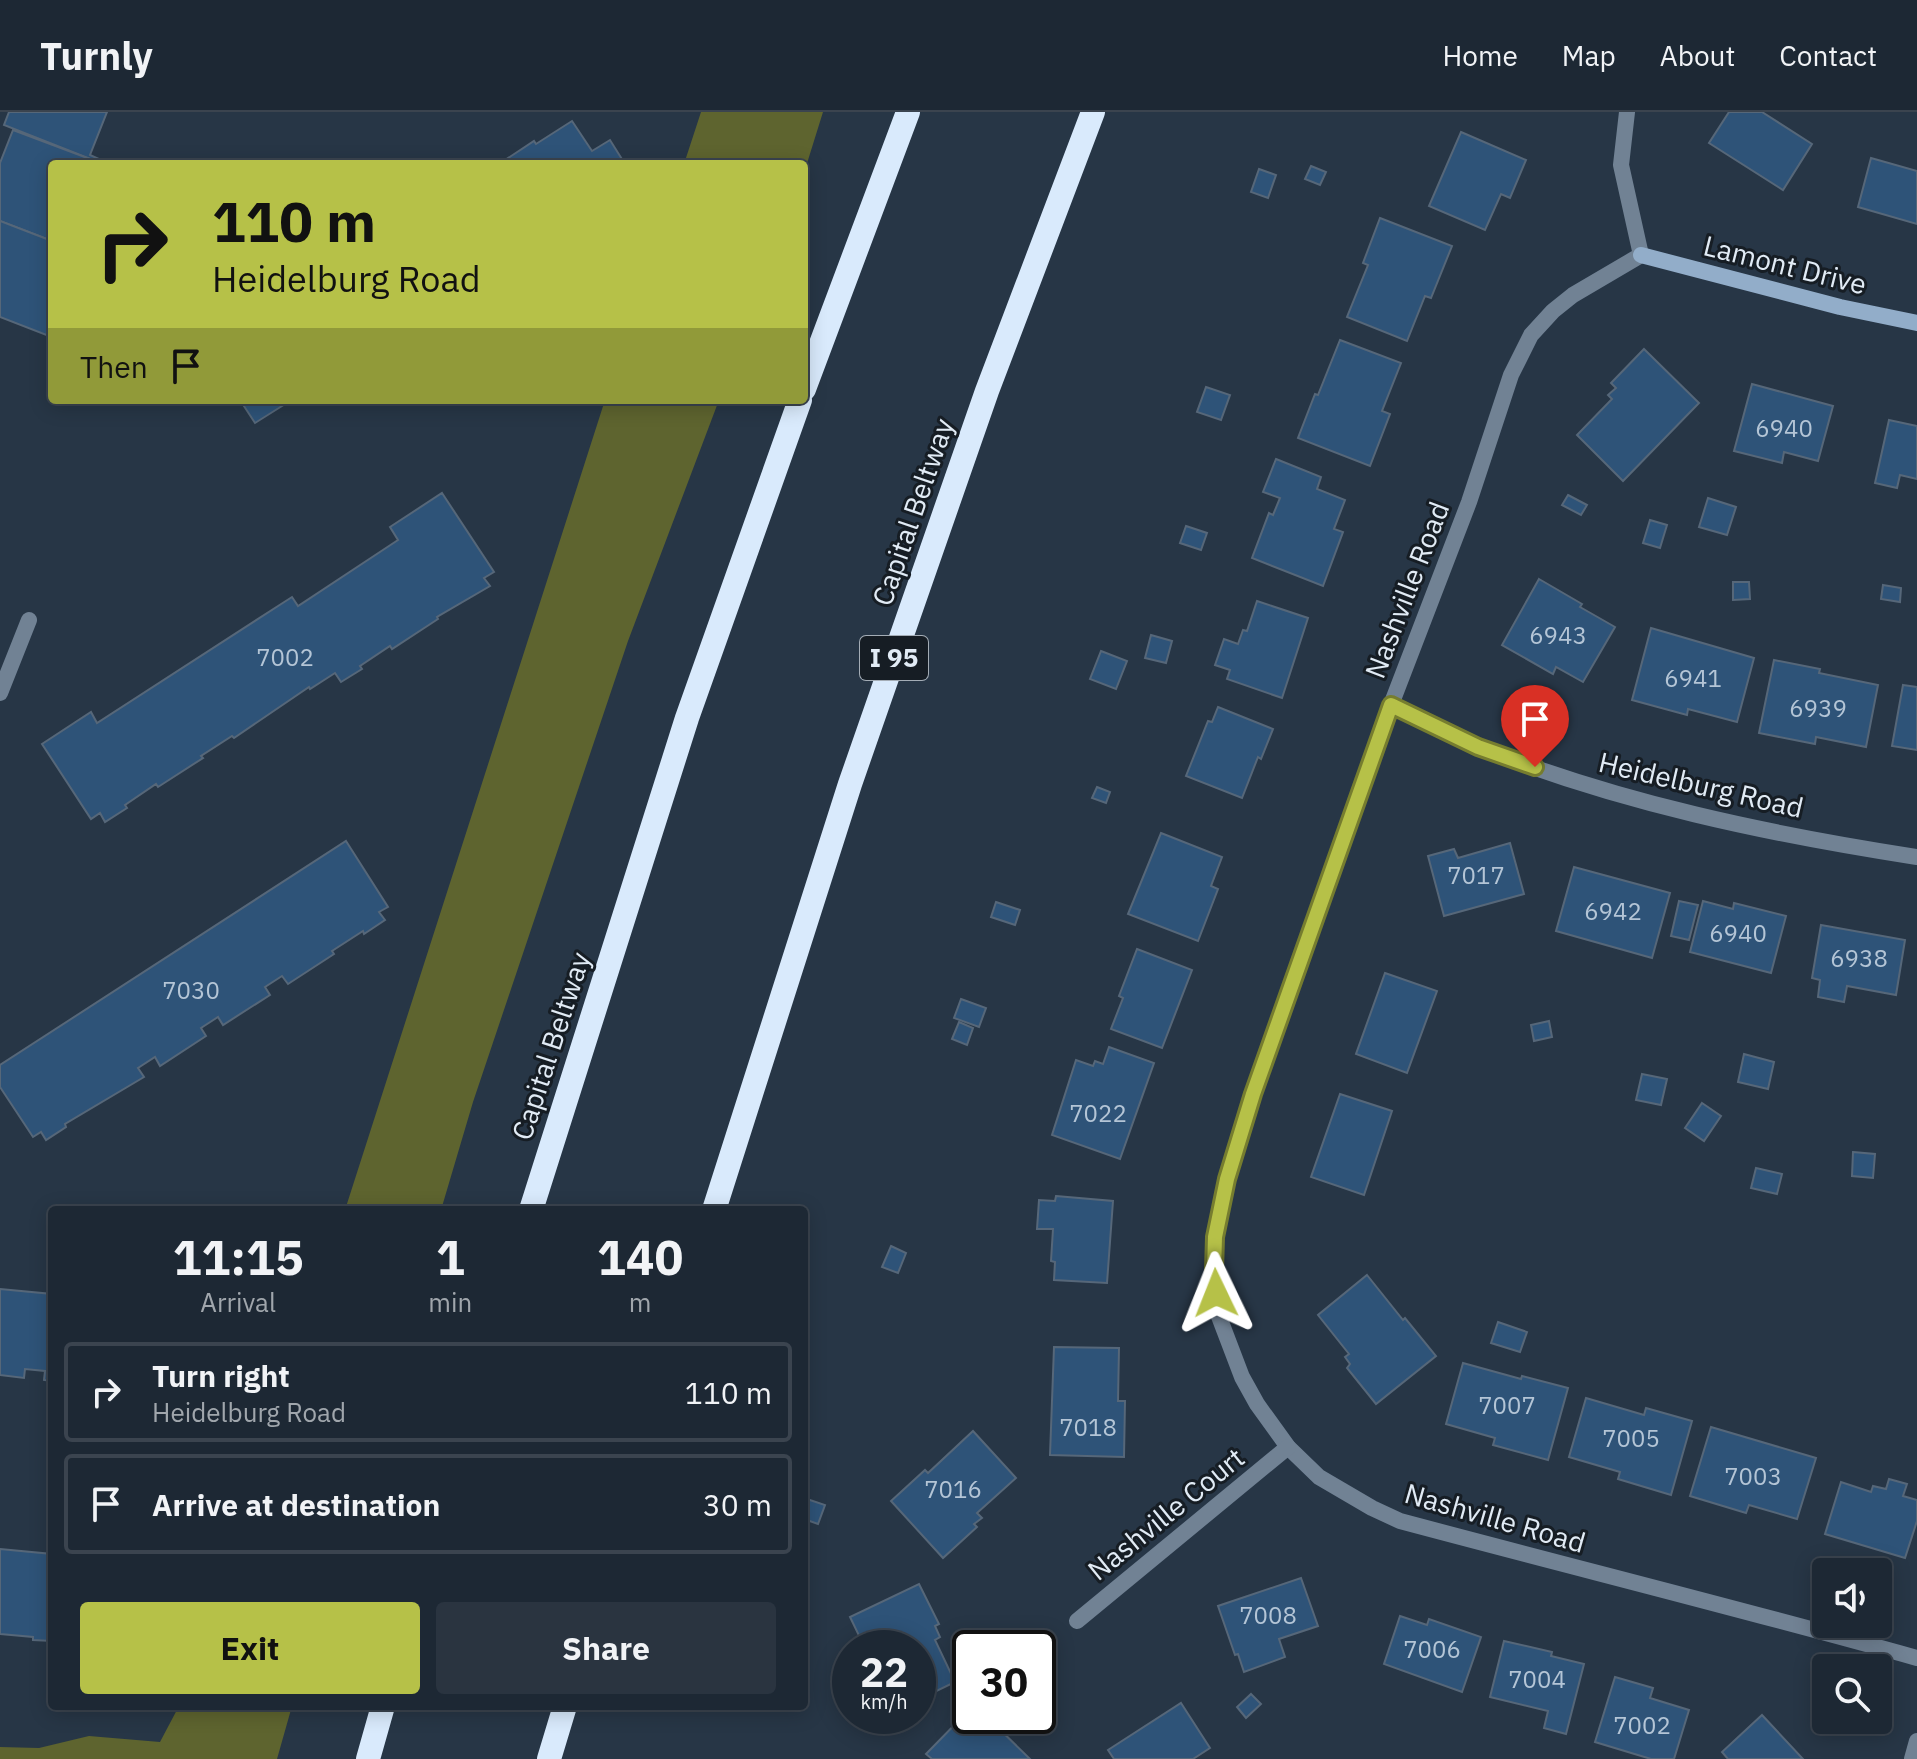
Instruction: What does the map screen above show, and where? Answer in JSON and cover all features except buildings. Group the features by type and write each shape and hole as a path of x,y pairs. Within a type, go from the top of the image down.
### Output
{"highway":[{"path":"808,378 908,112"},
{"name":"Capital Beltway","path":"715,1206 850,784 987,391 1093,112"},
{"name":"Capital Beltway","path":"532,1206 687,718 799,404"},
{"path":"368,1759 382,1710"},
{"path":"549,1759 564,1710"}],"street":[{"path":"1627,112 1621,165 1641,255"},
{"name":"Lamont Drive","path":"1641,255 1840,307 1917,323"},
{"name":"Nashville Road","path":"1641,255 1573,295 1541,322 1522,350 1511,375 1469,502 1391,705 1253,1094 1227,1179 1215,1237 1218,1314 1242,1377 1288,1447 1319,1477 1372,1508 1400,1521 1739,1608 1917,1658"},
{"path":"0,693 29,620"},
{"name":"Heidelburg Road","path":"1391,705 1478,747 1593,788 1720,821 1917,857"},
{"name":"Nashville Court","path":"1077,1621 1288,1447"},
{"path":"1912,1759 1917,1741"}],"green space":[{"path":"701,112 823,112 808,160 685,160"},
{"path":"604,404 717,404 628,641 473,1102 442,1206 346,1206"},
{"path":"177,1710 291,1710 277,1759 0,1759 0,1747 39,1748 89,1736 160,1742"}],"route":[{"path":"1216,1293 1215,1237 1227,1179 1253,1094 1391,705 1478,747 1535,767"}]}
